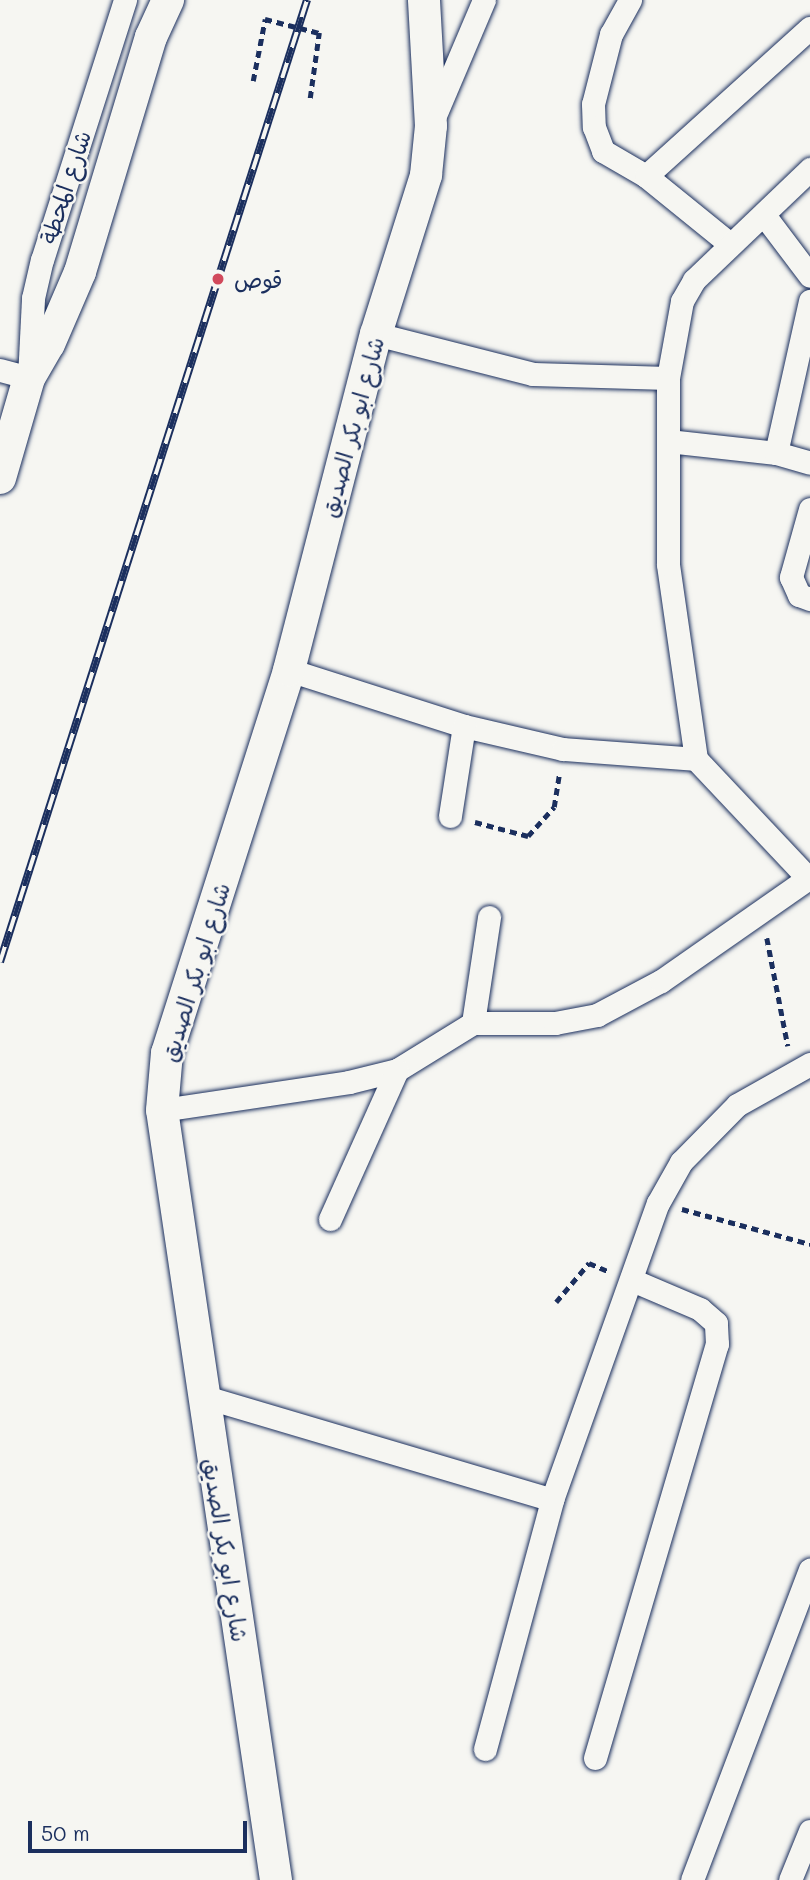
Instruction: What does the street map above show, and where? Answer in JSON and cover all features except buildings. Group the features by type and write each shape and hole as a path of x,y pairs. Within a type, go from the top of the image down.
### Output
{"street":[{"name":"شارع المحطة","path":"14,374 32,312 42,260 125,0"},
{"path":"0,478 14,374 49,344 80,272 152,37 169,0"},
{"name":"شارع ابو بكر الصديق","path":"276,1880 202,1396 162,1110 167,1053 289,670 376,334 423,186 431,126 424,0"},
{"path":"431,126 484,0"},
{"path":"630,0 611,34 593,104 594,127 603,151 646,176 730,244"},
{"path":"646,176 810,28"},
{"path":"162,1110 349,1082 397,1070 473,1023 555,1023 597,1015 661,981 809,877 696,759 668,564 668,378 682,301 694,280 810,169"},
{"path":"764,215 810,276"},
{"path":"776,453 810,301"},
{"path":"376,334 533,374 668,378"},
{"path":"668,441 776,453 810,463"},
{"path":"810,509 791,577 799,595 810,599"},
{"path":"289,670 464,726 564,748 696,759"},
{"path":"450,816 464,726"},
{"path":"473,1023 489,917"},
{"path":"485,1749 552,1500 658,1203 681,1162 737,1105 802,1067"},
{"path":"330,1219 397,1070"},
{"path":"595,1758 717,1344 716,1323 700,1309 632,1280"},
{"path":"202,1396 552,1500"},
{"path":"692,1880 810,1570"},
{"path":"790,1880 810,1832"}],"path":[{"path":"253,81 265,19 319,33 310,98"},
{"path":"450,816 528,836 554,807 564,748"},
{"path":"762,912 802,1067"},
{"path":"658,1203 810,1244"},
{"path":"556,1302 589,1263 632,1280"}],"railway":[{"path":"0,962 307,0"}],"place":[{"name":"قوص","path":"218,279"}]}
